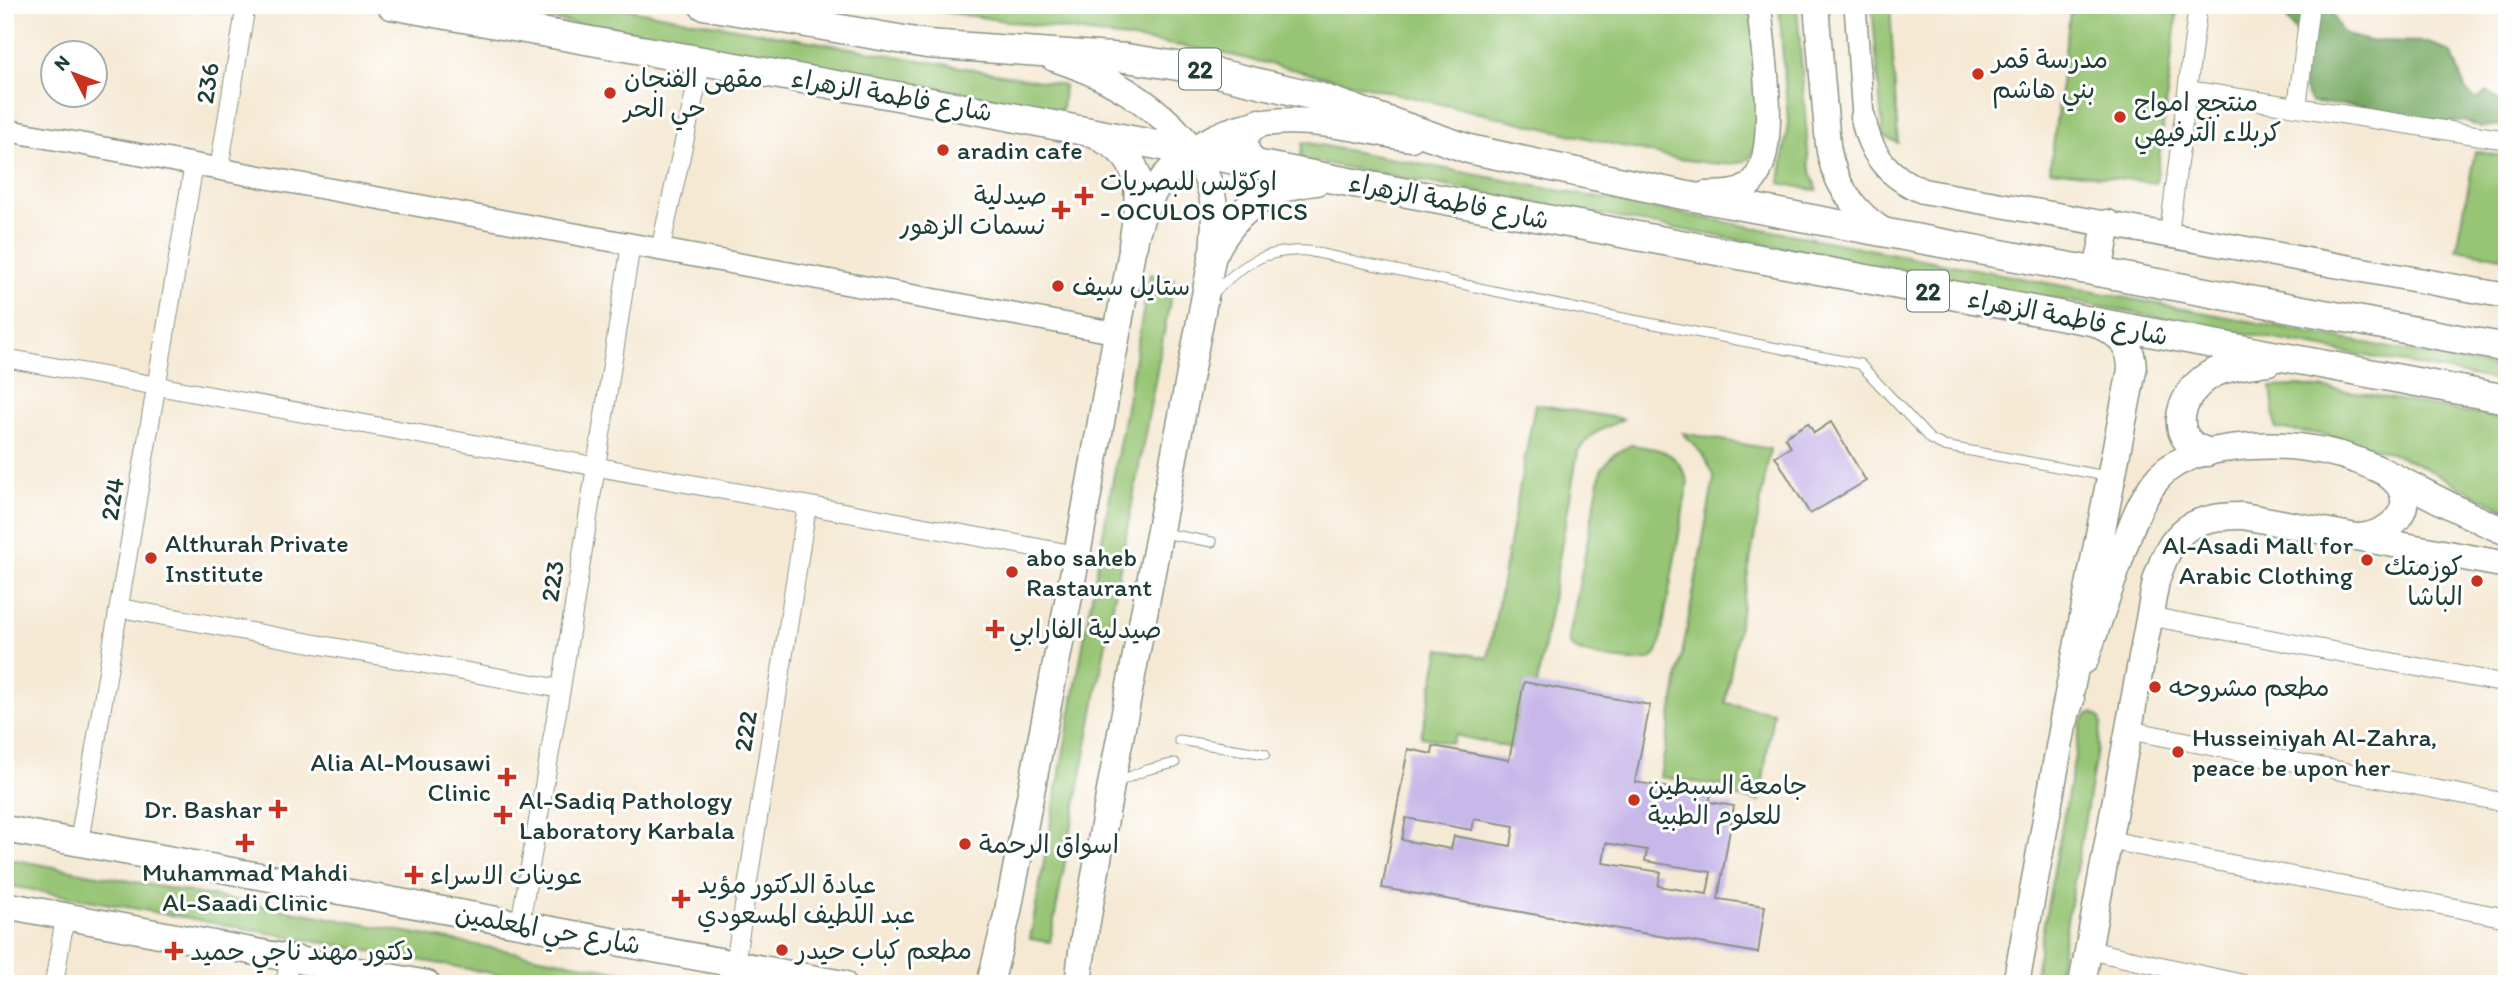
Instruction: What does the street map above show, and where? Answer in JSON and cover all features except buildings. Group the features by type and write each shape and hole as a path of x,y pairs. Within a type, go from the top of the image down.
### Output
{"highway":[{"name":"شارع فاطمة الزهراء","path":"391,5 1080,130 1349,183 2507,399"},
{"name":"شارع فاطمة الزهراء","path":"703,5 927,44 1126,58 1238,76 1339,103 1469,149 1684,195 2507,348"},
{"path":"1255,164 1245,152 1244,139 1248,130 1260,123"},
{"path":"1080,130 1111,143 1134,165 1138,193 1132,245"},
{"path":"1213,254 1229,226 1261,198 1289,185 1304,182 1349,183"},
{"path":"2098,272 2107,224"},
{"path":"2064,720 2132,370 2132,357 2127,344 2107,328 2087,321"},
{"path":"2207,452 2189,442 2181,426 2182,411 2193,388 2220,370 2245,364 2293,359"}],"main road":[{"path":"1684,195 1729,193 1747,187 1764,160 1768,124 1759,5"},
{"path":"1816,5 1831,165 1844,193 1864,216 1889,233"},
{"path":"1023,52 1052,57 1105,78 1153,111 1192,151 1209,184 1216,218 1213,254 1111,785 1078,984"},
{"path":"1863,117 1870,145 1877,157 1897,178 1936,194 2507,296"},
{"path":"990,984 1007,916 1077,555 1132,245 1142,211 1158,183 1192,151 1228,131 1260,123 1303,122 1347,126 1469,149"},
{"path":"1158,183 1173,176 1190,176 1204,184 1214,207"},
{"path":"2016,984 2064,720 2139,507 2166,470 2183,460 2207,452 2239,447 2305,447 2339,455 2378,469 2466,516 2507,532"},
{"path":"2358,537 2368,536 2386,528 2401,514 2404,506 2405,499 2400,485 2378,469"},
{"path":"2082,984 2148,616 2162,561 2181,531 2202,521 2225,516 2243,516 2507,565"},
{"name":"شارع حي المعلمين","path":"5,828 735,964 771,977 842,984"},
{"path":"5,905 288,971 428,984"}],"street":[{"name":"236","path":"219,169 246,5"},
{"path":"1854,5 1863,117"},
{"path":"2169,234 2198,5"},
{"path":"2297,107 2309,5"},
{"path":"660,250 702,61"},
{"path":"2188,90 2507,140"},
{"path":"5,130 1117,333"},
{"name":"224","path":"79,842 194,164"},
{"name":"223","path":"520,924 561,689 631,244"},
{"path":"5,358 1077,555"},
{"name":"222","path":"735,964 807,506"},
{"path":"120,608 561,689"},
{"path":"2148,616 2507,684"},
{"path":"2128,730 2507,803"},
{"path":"2108,840 2507,918"},
{"path":"54,984 65,917"},
{"path":"2088,950 2243,984"}],"lane":[{"path":"1200,313 1218,289 1248,264 1268,254 1286,250 1308,251 1587,311 1860,364 1930,439 1944,446 2112,477"},
{"path":"1158,533 1212,542"},
{"path":"1179,740 1265,754"},
{"path":"1111,785 1146,770 1175,763"}],"green space":[{"path":"470,5 602,5 1064,85 1062,110"},
{"path":"895,5 1752,5 1759,111 1757,133 1754,150 1747,160 1741,163 1723,164 1677,159 1209,50"},
{"path":"1779,5 1797,5 1809,165 1817,191 1780,183 1788,122"},
{"path":"1872,5 1890,5 1898,143 1883,136"},
{"path":"2071,5 2178,5 2156,183 2050,170"},
{"path":"2283,5 2333,5 2331,10 2341,31 2350,36 2369,41 2429,42 2452,54 2466,91 2476,100 2488,91 2502,106 2507,126 2480,128 2464,120 2446,123 2363,106 2311,103 2303,81 2300,41 2285,15"},
{"path":"1303,142 2507,370 2507,382 1300,159"},
{"path":"2475,151 2507,157 2507,258 2457,249"},
{"path":"1150,274 1174,279 1050,942 1030,939"},
{"path":"2299,386 2355,392 2507,420 2507,509 2390,453 2342,439 2276,429 2271,387"},
{"path":"1535,404 1623,419 1593,434 1578,451 1537,685 1524,683 1512,748 1455,735 1452,743 1421,737 1440,649 1488,658"},
{"path":"1683,433 1770,449 1725,703 1773,712 1760,801 1729,796 1729,787 1660,777 1714,478 1705,457"},
{"path":"1631,445 1667,453 1678,463 1688,482 1660,644 1652,658 1636,661 1610,659 1577,650 1571,646 1569,638 1601,470 1613,455"},
{"path":"2093,713 2100,719 2101,727 2056,984 2033,984 2081,723 2088,714"},
{"path":"5,858 687,984 551,984 5,885"}],"place":[{"name":"مدرسة قمر بني هاشم","path":"1978,74"},
{"name":"مقهى الفنجان حي الحر","path":"610,93"},
{"name":"منتجع امواج كربلاء الترفيهي","path":"2120,117"},
{"name":"aradin cafe","path":"943,150"},
{"name":"اوكوّلس للبصريات - OCULOS OPTICS","path":"1084,196"},
{"name":"صيدلية نسمات الزهور","path":"1061,210"},
{"name":"ستايل سيف","path":"1058,286"},
{"name":"Althurah Private Institute","path":"151,558"},
{"name":"Al-Asadi Mall for Arabic Clothing","path":"2367,560"},
{"name":"abo saheb Rastaurant","path":"1012,572"},
{"name":"كوزمتك الباشا","path":"2477,581"},
{"name":"صيدلية الفارابي","path":"995,629"},
{"name":"مطعم مشروحه","path":"2155,687"},
{"name":"Husseiniyah Al-Zahra, peace be upon her","path":"2178,752"},
{"name":"Alia Al-Mousawi Clinic","path":"507,777"},
{"name":"جامعة السبطين للعلوم الطبية","path":"1634,800"},
{"name":"Dr. Bashar","path":"278,809"},
{"name":"Al-Sadiq Pathology Laboratory Karbala","path":"503,815"},
{"name":"Muhammad Mahdi Al-Saadi Clinic","path":"245,843"},
{"name":"اسواق الرحمة","path":"965,844"},
{"name":"عوينات الاسراء","path":"414,875"},
{"name":"عيادة الدكتور مؤيد عبد اللطيف المسعودي","path":"681,899"},
{"name":"مطعم كباب حيدر","path":"782,950"},
{"name":"دكتور مهند ناجي حميد","path":"174,951"}]}
